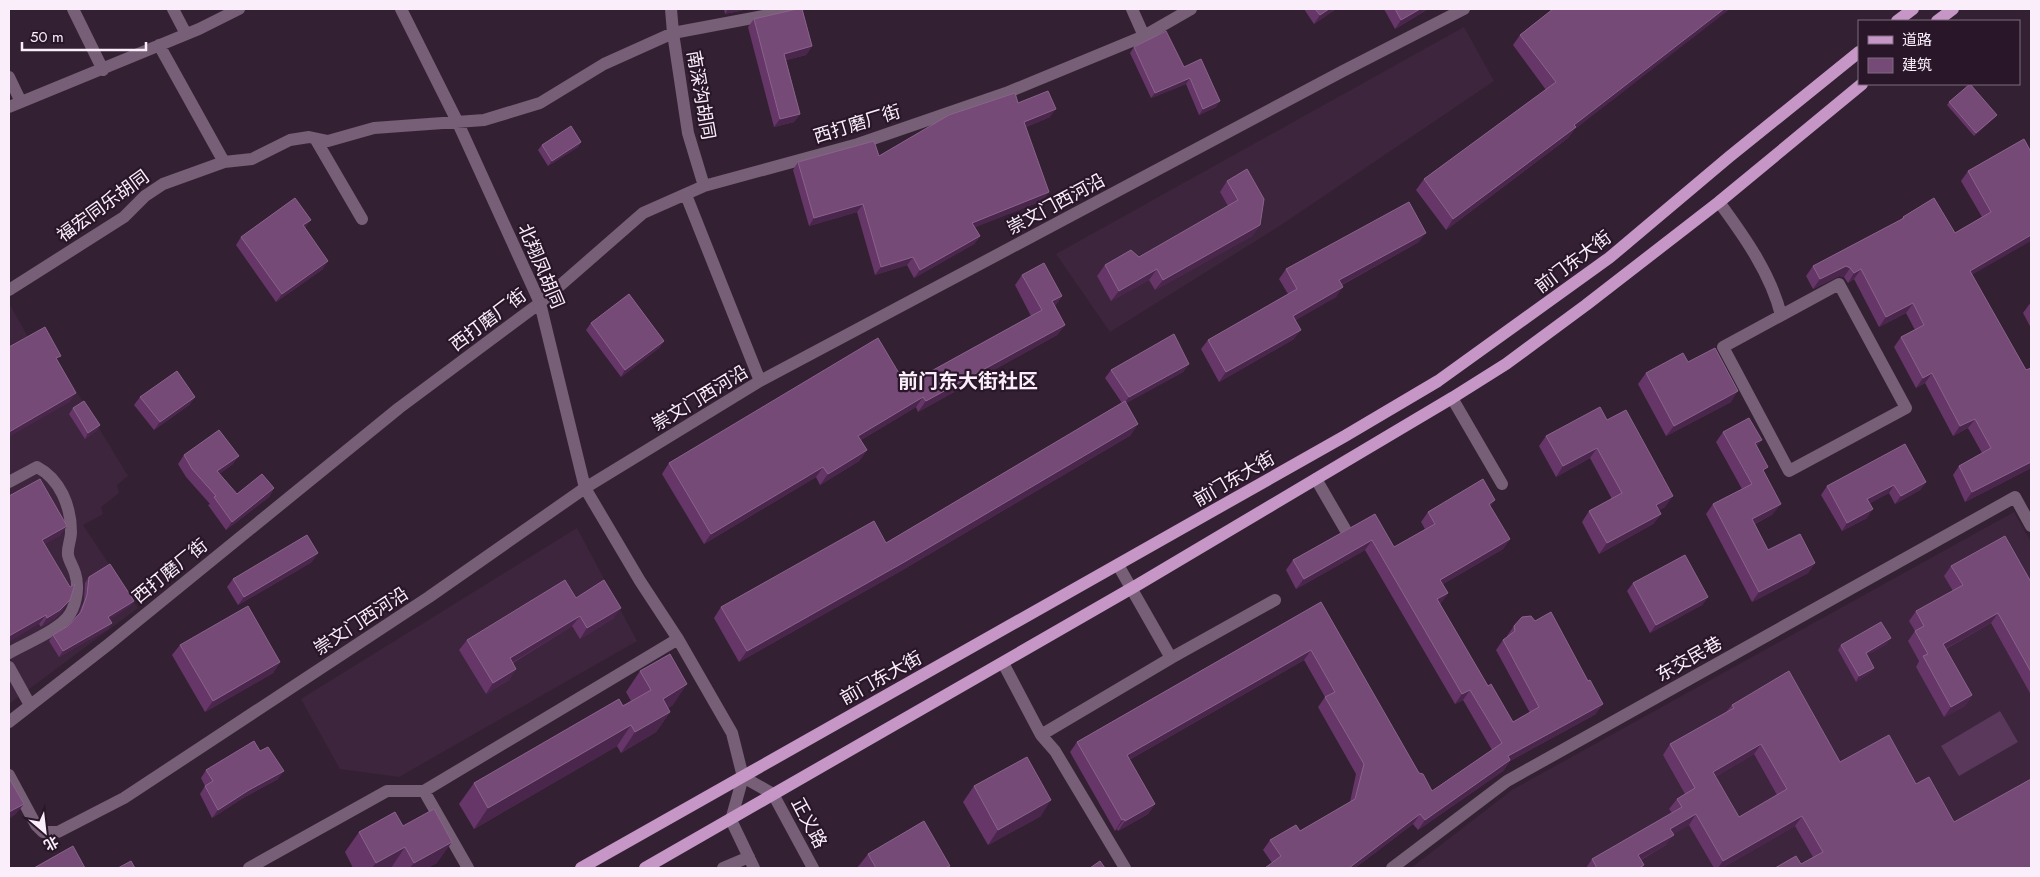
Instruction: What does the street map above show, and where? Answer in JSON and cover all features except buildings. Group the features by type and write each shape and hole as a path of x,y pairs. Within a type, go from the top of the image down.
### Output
{"main road":[{"path":"1898,20 1913,9"},
{"path":"1939,20 1953,9"},
{"name":"前门东大街","path":"581,868 1118,565 1438,381 1610,258 1729,157 1858,53"},
{"path":"645,868 1003,663 1452,398 1514,358 1719,202 1861,85"}],"street":[{"path":"73,9 103,70"},
{"path":"173,9 186,34"},
{"path":"9,107 103,70 239,9"},
{"name":"北翔凤胡同","path":"401,9 458,123 540,303 585,488 640,581 678,639 732,733 743,778"},
{"name":"南深沟胡同","path":"671,9 688,132 704,186"},
{"path":"159,45 224,162 252,159 290,140 309,137 328,141 374,128 484,120 540,103 604,64 673,32 769,15 792,9"},
{"path":"1132,9 1144,36"},
{"name":"西打磨厂街","path":"9,722 109,644 398,408 540,303 643,214 704,186 858,144 1006,93 1144,36 1191,9"},
{"name":"崇文门西河沿","path":"9,775 36,825 43,832 58,832 133,793 429,597 585,488 760,381 1344,70 1464,9"},
{"path":"9,77 21,102"},
{"path":"316,140 362,219"},
{"name":"福宏同乐胡同","path":"9,290 124,217 145,196 163,184 224,162"},
{"path":"686,195 760,381"},
{"path":"1719,202 1738,229 1776,295 1781,316"},
{"path":"1839,284 1906,408 1789,471 1723,347 1781,316 1839,284"},
{"path":"1452,398 1502,484"},
{"path":"9,653 64,621 73,608 77,586 76,575 68,550 71,535 70,516 54,479 37,467 11,477"},
{"path":"1316,479 1345,529"},
{"name":"东交民巷","path":"1392,868 1507,781 2016,497 2031,526"},
{"path":"1118,565 1171,658"},
{"path":"1041,735 1171,658 1275,600"},
{"path":"249,868 387,791 424,791 678,639"},
{"path":"1003,663 1041,735 1055,751 1125,868"},
{"path":"9,667 30,705"},
{"path":"723,868 752,862 731,820 743,778 773,794"},
{"path":"424,791 468,868"},
{"name":"正义路","path":"773,794 813,868"}],"shaded area":[{"path":"1464,27 1494,81 1278,227 1110,332 1056,254"},
{"path":"9,303 28,337 40,331 128,476 117,485 119,493 101,507 103,514 83,525 138,608 9,704"},
{"path":"2014,512 2031,542 2031,868 1411,868 1512,790"},
{"path":"577,528 637,641 399,777 340,769 301,699"},
{"path":"2000,711 2018,742 1959,776 1941,746"}],"district":[{"name":"前门东大街社区","path":"968,381"}]}
